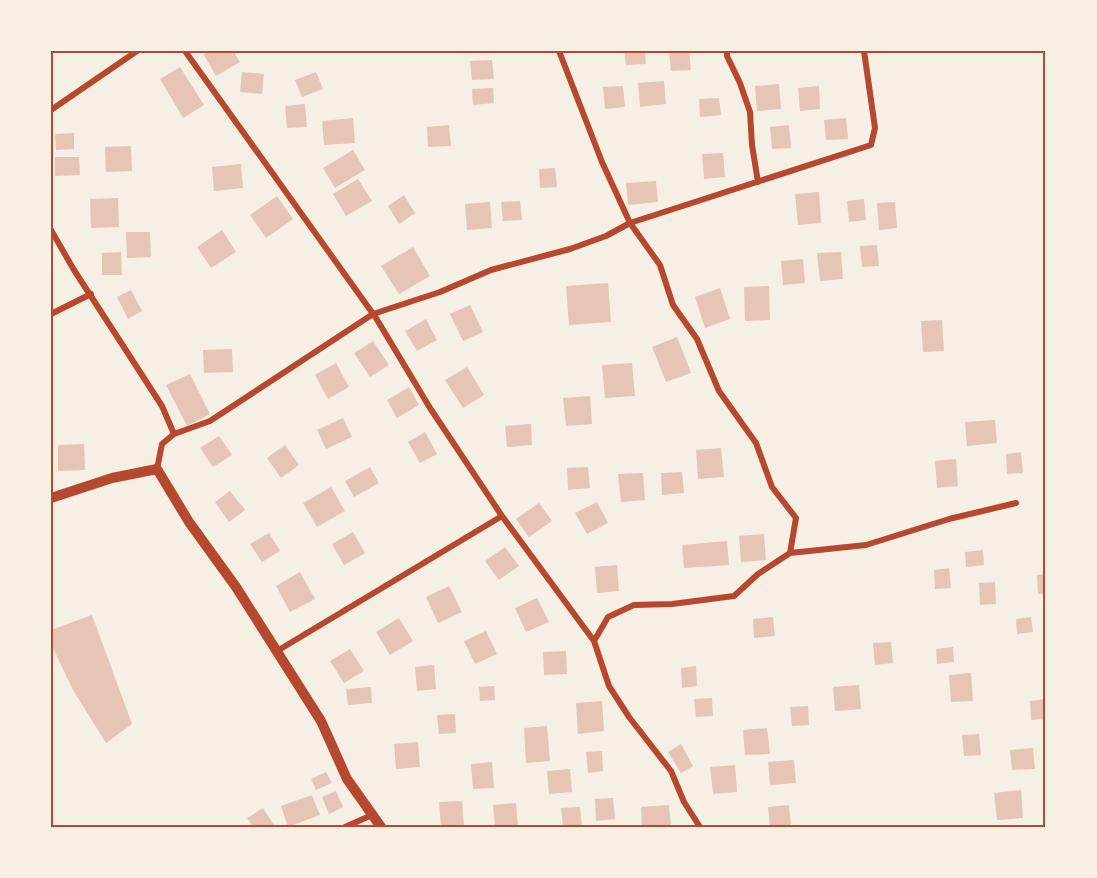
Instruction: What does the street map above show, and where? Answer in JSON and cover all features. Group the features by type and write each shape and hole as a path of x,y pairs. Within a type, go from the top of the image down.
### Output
{"main road":[{"path":"51,498 112,478 157,469 189,522 236,586 321,721 347,779 381,827"}],"street":[{"path":"51,110 137,51"},
{"path":"185,51 376,318 430,408 502,516 594,641 609,686 629,717 671,771 684,802 700,827"},
{"path":"559,51 602,162 630,223 660,265 673,305 697,339 719,391 756,443 772,487 796,518 789,553"},
{"path":"727,51 750,112 758,182"},
{"path":"157,469 162,444 174,434 210,421 373,314 440,292 491,270 570,249 606,236 630,223 871,144 875,128 864,51"},
{"path":"51,230 74,270 162,406 174,434"},
{"path":"51,314 90,294"},
{"path":"594,641 608,617 634,605 672,604 734,596 758,574 789,553 866,545 949,519 1016,503"},
{"path":"277,651 502,516"},
{"path":"345,827 372,815"}],"building":[{"path":"210,51 233,51 240,62 216,76 204,55"},
{"path":"624,51 645,51 646,64 626,65"},
{"path":"669,51 689,51 691,70 671,71"},
{"path":"492,60 494,79 472,80 470,61"},
{"path":"180,67 204,105 183,118 160,79"},
{"path":"242,72 264,74 262,94 240,92"},
{"path":"316,72 323,89 302,97 295,80"},
{"path":"664,81 666,104 640,107 638,83"},
{"path":"779,84 781,109 757,111 755,86"},
{"path":"623,86 625,107 605,109 603,87"},
{"path":"819,86 820,109 800,111 798,88"},
{"path":"493,88 494,103 473,105 472,89"},
{"path":"719,98 721,115 700,117 699,99"},
{"path":"305,104 307,127 287,128 285,106"},
{"path":"353,118 355,143 324,145 322,121"},
{"path":"846,118 848,139 826,140 824,120"},
{"path":"449,125 451,146 428,147 427,127"},
{"path":"789,125 791,148 772,149 770,127"},
{"path":"74,133 74,149 56,150 55,134"},
{"path":"131,146 132,171 106,172 105,147"},
{"path":"353,150 365,170 335,188 323,168"},
{"path":"723,153 725,177 704,179 702,154"},
{"path":"55,157 79,157 80,175 55,176"},
{"path":"241,164 243,188 214,191 212,167"},
{"path":"555,168 557,187 540,188 539,169"},
{"path":"358,179 372,201 346,216 333,194"},
{"path":"656,181 658,202 628,205 626,183"},
{"path":"819,192 821,223 798,225 795,194"},
{"path":"404,195 415,213 399,224 388,206"},
{"path":"277,196 293,219 266,238 250,215"},
{"path":"118,198 119,227 91,228 90,199"},
{"path":"864,199 866,220 849,222 847,201"},
{"path":"520,201 522,220 503,221 501,202"},
{"path":"490,202 492,228 467,230 465,204"},
{"path":"895,202 897,228 879,230 877,203"},
{"path":"222,230 236,252 211,268 197,247"},
{"path":"126,232 150,232 151,257 127,258"},
{"path":"877,245 879,266 862,267 860,246"},
{"path":"413,247 430,276 399,294 381,266"},
{"path":"121,252 122,275 102,275 102,253"},
{"path":"841,252 843,279 820,281 817,253"},
{"path":"803,259 805,283 783,285 781,261"},
{"path":"608,283 611,322 569,325 566,286"},
{"path":"769,286 770,320 745,321 744,287"},
{"path":"720,288 730,319 705,328 695,297"},
{"path":"131,290 142,311 128,319 117,297"},
{"path":"470,305 483,332 463,341 450,314"},
{"path":"426,319 437,340 417,351 405,331"},
{"path":"942,320 944,351 923,352 921,321"},
{"path":"677,337 691,373 666,382 652,347"},
{"path":"373,341 389,365 370,377 354,353"},
{"path":"232,349 233,372 204,373 203,350"},
{"path":"336,363 349,387 328,399 315,375"},
{"path":"632,363 635,396 605,398 602,365"},
{"path":"467,367 484,395 463,408 445,380"},
{"path":"190,374 210,414 187,426 166,385"},
{"path":"409,387 419,405 397,418 387,400"},
{"path":"590,396 592,424 566,426 563,398"},
{"path":"343,418 352,437 326,449 317,430"},
{"path":"995,420 997,443 967,446 965,422"},
{"path":"531,424 532,445 507,447 505,426"},
{"path":"425,432 437,454 420,463 408,442"},
{"path":"219,436 232,455 213,467 200,448"},
{"path":"84,444 85,470 58,471 58,445"},
{"path":"285,445 299,465 281,478 267,458"},
{"path":"721,448 724,477 698,479 696,450"},
{"path":"1021,452 1023,473 1007,474 1006,454"},
{"path":"956,459 958,486 937,488 935,461"},
{"path":"370,467 379,483 354,497 345,481"},
{"path":"588,467 590,488 568,490 567,468"},
{"path":"682,472 684,493 662,495 661,473"},
{"path":"643,473 645,500 621,502 618,474"},
{"path":"331,487 345,511 317,527 303,503"},
{"path":"230,491 245,510 229,522 215,502"},
{"path":"597,502 608,523 587,534 575,513"},
{"path":"539,503 552,521 529,537 516,519"},
{"path":"353,532 365,553 344,565 332,544"},
{"path":"269,533 280,551 262,562 250,544"},
{"path":"764,534 766,560 741,562 739,536"},
{"path":"727,541 729,565 684,568 682,545"},
{"path":"505,547 519,566 499,580 485,561"},
{"path":"983,550 984,565 966,567 965,552"},
{"path":"617,565 619,591 597,593 595,567"},
{"path":"949,568 951,588 935,589 934,570"},
{"path":"300,572 315,599 290,612 276,586"},
{"path":"1046,574 1046,594 1038,594 1037,575"},
{"path":"995,582 996,604 980,605 979,583"},
{"path":"449,586 462,612 438,623 426,597"},
{"path":"537,598 549,622 526,632 515,608"},
{"path":"92,615 132,724 106,743 73,690 51,644 51,630"},
{"path":"773,617 775,636 754,638 753,619"},
{"path":"1031,617 1033,632 1017,634 1016,619"},
{"path":"399,618 413,641 390,655 376,632"},
{"path":"486,631 497,654 475,664 464,641"},
{"path":"891,642 893,663 875,665 873,643"},
{"path":"953,647 954,662 937,664 936,649"},
{"path":"350,649 364,671 344,683 330,661"},
{"path":"566,651 567,674 544,675 543,652"},
{"path":"434,665 436,689 417,691 415,667"},
{"path":"696,666 697,686 682,688 681,668"},
{"path":"971,673 973,701 951,702 949,675"},
{"path":"859,685 861,709 835,711 833,687"},
{"path":"494,686 495,700 480,701 479,687"},
{"path":"371,687 372,703 348,705 346,689"},
{"path":"712,698 713,716 696,717 694,699"},
{"path":"1046,699 1046,719 1031,720 1030,701"},
{"path":"602,701 604,731 578,734 576,703"},
{"path":"808,706 809,725 792,726 790,707"},
{"path":"455,714 456,733 439,734 437,715"},
{"path":"547,726 550,761 526,763 524,728"},
{"path":"767,728 770,754 745,755 743,730"},
{"path":"979,734 981,755 964,756 962,735"},
{"path":"418,742 420,767 396,769 394,744"},
{"path":"681,744 693,766 681,773 668,752"},
{"path":"1033,748 1035,769 1012,770 1010,750"},
{"path":"602,751 603,771 588,773 586,752"},
{"path":"794,760 796,783 770,785 768,762"},
{"path":"492,762 494,788 473,789 471,764"},
{"path":"735,765 737,792 713,794 710,767"},
{"path":"570,769 572,792 549,794 547,771"},
{"path":"326,772 332,783 316,790 311,779"},
{"path":"1021,790 1023,818 997,820 994,793"},
{"path":"336,791 343,807 329,814 322,797"},
{"path":"312,795 320,815 288,827 281,806"},
{"path":"613,798 615,819 596,821 595,799"},
{"path":"462,801 464,825 441,827 439,802"},
{"path":"516,803 518,827 495,827 493,805"},
{"path":"669,805 671,827 642,827 641,807"},
{"path":"789,805 791,827 770,827 768,807"},
{"path":"580,807 582,827 563,827 561,808"},
{"path":"263,808 275,827 253,827 247,818"}]}
